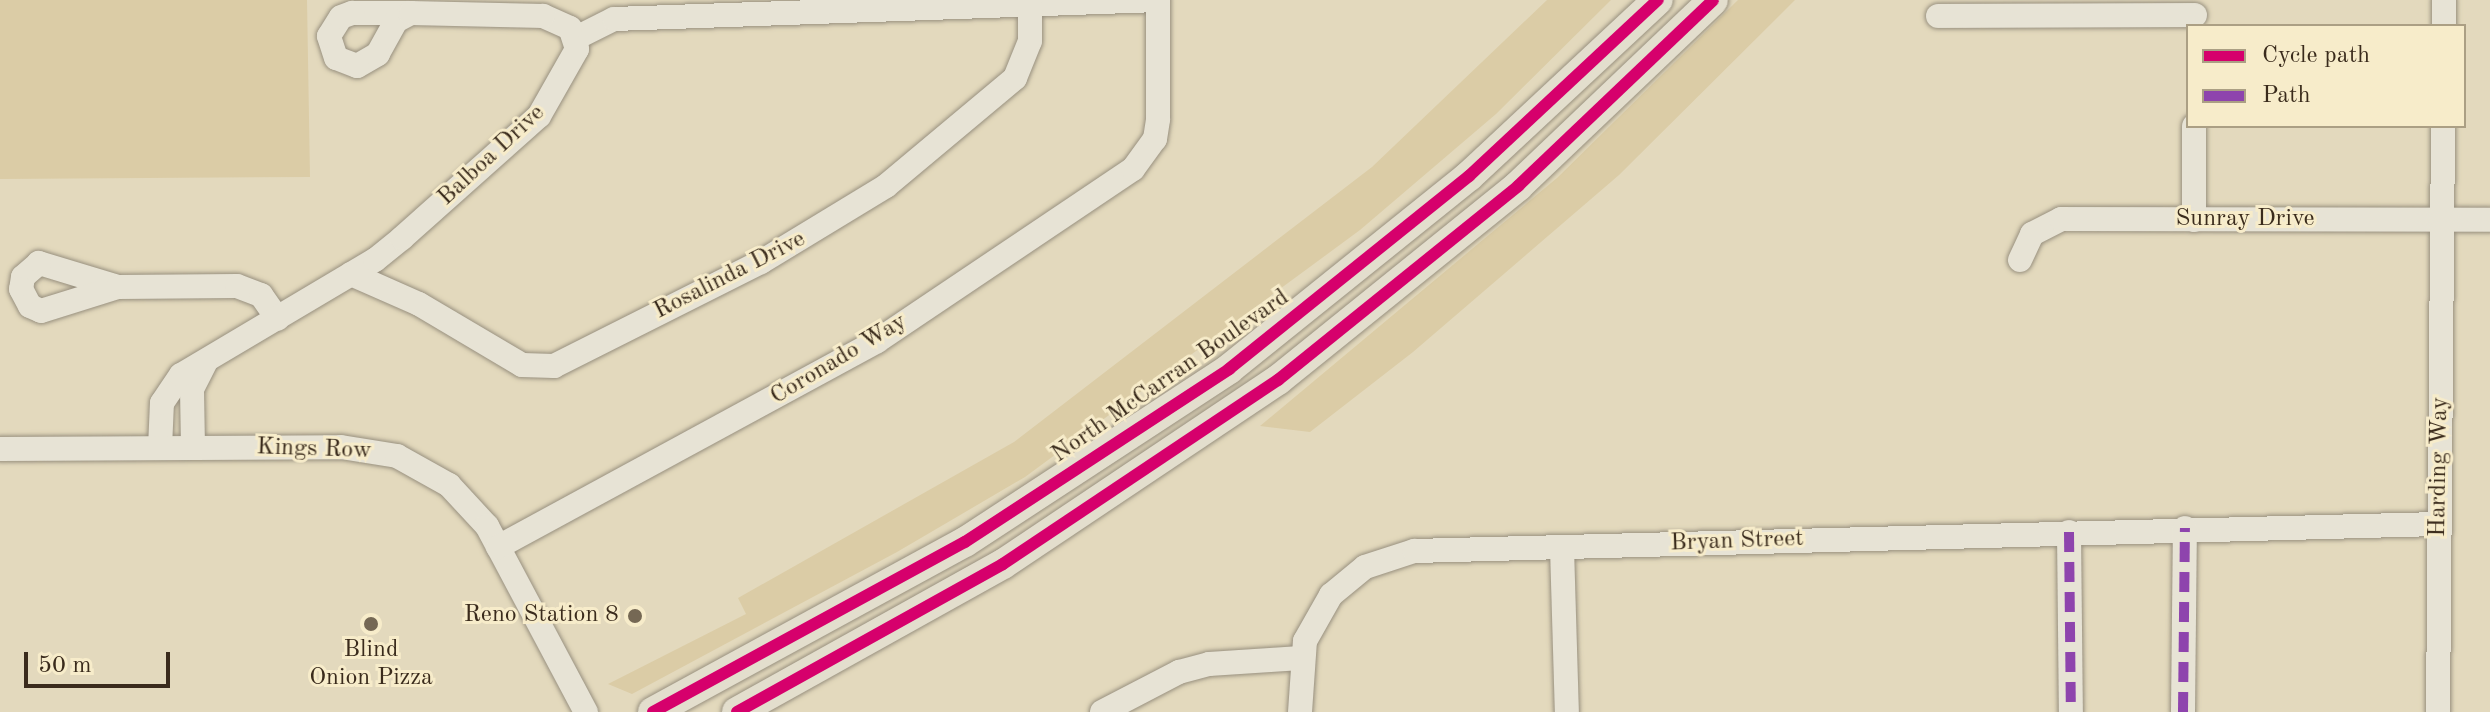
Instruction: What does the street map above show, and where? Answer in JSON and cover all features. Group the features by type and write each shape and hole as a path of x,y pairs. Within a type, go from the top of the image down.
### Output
{"main road":[{"name":"North McCarran Boulevard","path":"653,712 1030,503 1229,369 1398,237 1532,120 1658,0"},
{"path":"737,712 942,601 1068,524 1278,380 1423,266 1569,139 1713,0"},
{"path":"1398,237 1423,266"}],"street":[{"path":"411,13 543,16 570,28 576,38 614,19 1158,0"},
{"name":"Coronado Way","path":"498,547 877,341 1133,169 1155,139 1158,0"},
{"path":"2444,0 2444,24"},
{"name":"Rosalinda Drive","path":"351,274 419,304 522,365 554,366 761,262 886,186 1015,78 1030,41 1030,5"},
{"path":"1938,16 2195,14"},
{"name":"Balboa Drive","path":"160,448 162,403 169,387 206,361 351,274 402,238 539,116 575,57 576,38"},
{"path":"2194,128 2194,220"},
{"name":"Harding Way","path":"2438,712 2443,128"},
{"name":"Sunray Drive","path":"2020,260 2032,234 2061,219 2490,220"},
{"path":"118,287 249,288 278,319"},
{"path":"193,447 192,389 206,361"},
{"name":"Kings Row","path":"0,449 341,447 397,456 449,485 487,526 586,712"},
{"name":"Bryan Street","path":"1300,712 1301,658 1316,616 1331,595 1365,567 1389,556 1414,551 2185,528 2438,524"},
{"path":"2183,712 2185,528"},
{"path":"2069,532 2071,712"},
{"path":"1562,548 1567,712"},
{"path":"1102,712 1179,672 1209,664 1301,658"}],"shaded area":[{"path":"0,0 307,0 310,177 0,179"},
{"path":"1547,0 1611,0 1496,114 1360,230 1025,477 897,552 632,694 608,684 746,614 738,598 1014,442 1372,167"},
{"path":"1738,0 1795,0 1619,175 1413,352 1310,432 1260,426 1557,178"}],"marked path":[{"path":"2183,712 2185,528"},
{"path":"2069,532 2071,712"}],"cycle path":[{"path":"653,712 965,542 1229,369 1469,176 1658,0"},
{"path":"737,712 1003,564 1278,380 1518,186 1713,0"}],"place":[{"name":"Reno Station 8","path":"635,616"},
{"name":"Blind Onion Pizza","path":"371,624"}]}
